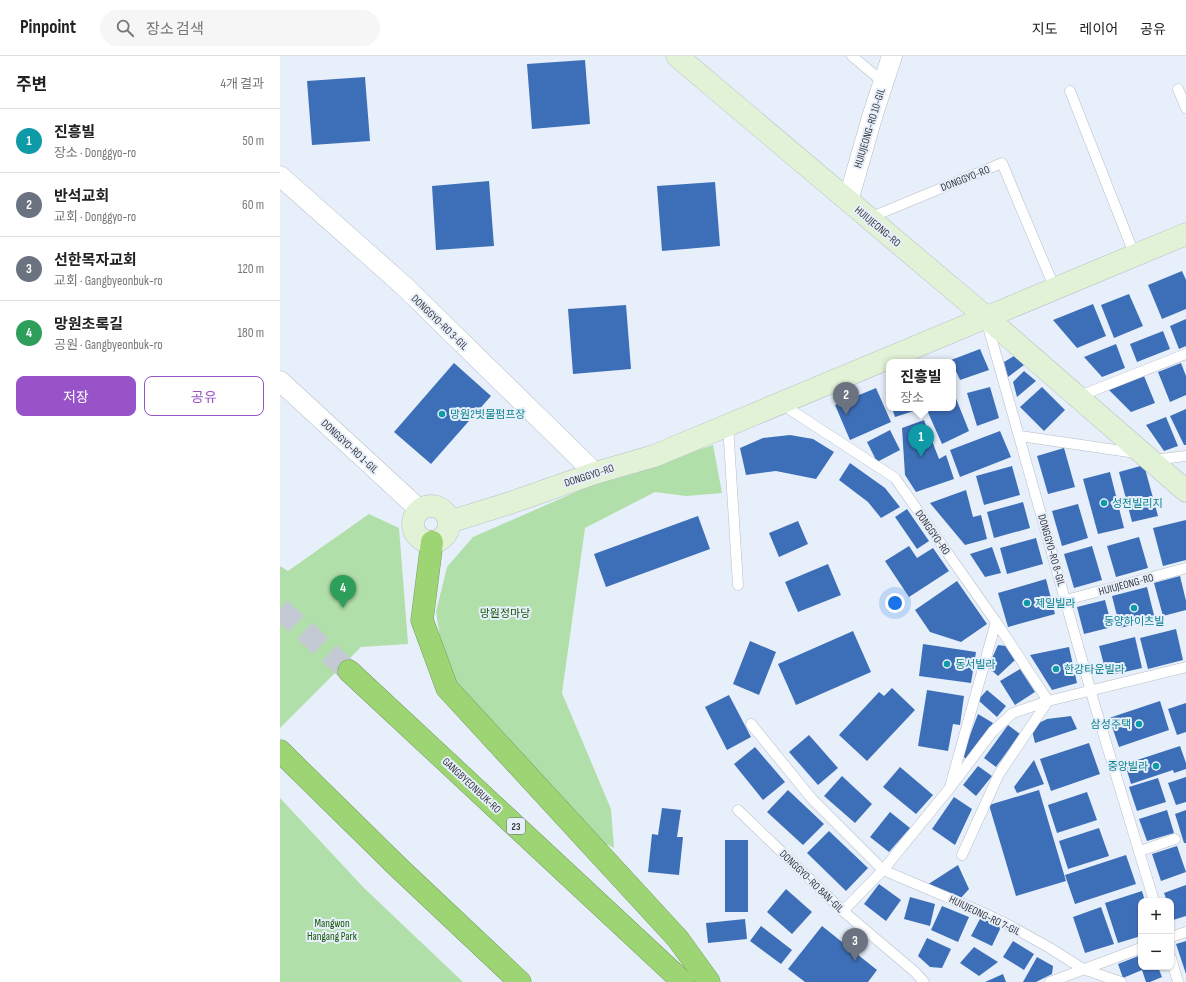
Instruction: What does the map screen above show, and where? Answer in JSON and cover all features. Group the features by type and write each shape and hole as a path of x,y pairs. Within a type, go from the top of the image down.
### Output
{"highway":[{"path":"432,542 422,620 447,688 678,939 709,982"},
{"name":"GANGBYEONBUK-RO","path":"349,671 683,982"},
{"path":"280,751 520,982"}],"street":[{"name":"HUIUJEONG-RO","path":"677,56 986,317 1186,491"},
{"name":"HUIUJEONG-RO 10-GIL","path":"848,201 892,56"},
{"name":"DONGGYO-RO 3-GIL","path":"280,176 403,285 594,473"},
{"name":"DONGGYO-RO","path":"449,522 510,503 594,473 654,456 1186,234"},
{"name":"DONGGYO-RO 1-GIL","path":"280,381 420,510"},
{"path":"430,506 440,509 448,517 449,522 447,533 438,541 432,542 422,539 415,531 414,520 416,515 420,510 430,506"}],"lane":[{"path":"852,56 884,82"},
{"path":"1178,89 1186,108"},
{"path":"1070,91 1135,256"},
{"name":"DONGGYO-RO","path":"869,218 1002,163 1055,289"},
{"name":"DONGGYO-RO 8-GIL","path":"986,317 1092,690 1095,706 1153,898"},
{"path":"1077,396 1186,354"},
{"name":"DONGGYO-RO","path":"780,403 895,478 996,622 1048,701"},
{"path":"728,425 738,584"},
{"path":"1020,436 1148,457 1186,456"},
{"name":"HUIUJEONG-RO","path":"1066,600 1186,568"},
{"path":"949,789 996,622"},
{"path":"843,911 883,870 949,789 993,731 1012,713 1048,701 1186,667"},
{"path":"962,855 999,774 1048,701"},
{"path":"751,724 812,799 883,870"},
{"name":"DONGGYO-RO 8AN-GIL","path":"738,810 843,911 915,972 924,982"},
{"path":"1140,851 1175,839"},
{"name":"HUIUJEONG-RO 7-GIL","path":"883,870 999,920 1050,948 1076,975"},
{"path":"1174,936 1186,932"},
{"path":"1050,982 1076,975 1138,949"},
{"path":"1174,968 1178,982"},
{"path":"1076,975 1121,982"}],"green space":[{"name":"망원정마당","path":"713,445 722,493 686,496 655,492 585,528 562,693 611,809 614,848 575,827 446,674 436,612 447,567 473,537 585,488"},
{"path":"369,514 399,528 408,644 361,647 280,728 280,566 288,571"},
{"name":"Mangwon Hangang Park","path":"280,798 364,888 463,982 280,982"}],"building":[{"path":"585,60 590,124 532,129 527,64"},
{"path":"365,77 370,141 312,145 307,81"},
{"path":"489,181 494,246 436,250 432,186"},
{"path":"715,182 720,246 662,251 657,186"},
{"path":"1182,271 1186,280 1186,309 1162,319 1148,285"},
{"path":"1129,294 1143,326 1114,338 1101,305"},
{"path":"1093,304 1106,336 1077,348 1053,320"},
{"path":"626,305 631,369 573,374 568,309"},
{"path":"1186,319 1186,346 1179,349 1170,326"},
{"path":"1163,331 1170,349 1137,362 1130,344"},
{"path":"1116,344 1125,368 1102,377 1084,357"},
{"path":"980,349 989,370 960,380 956,371 956,359 954,359"},
{"path":"1014,356 1024,365 1008,377 1004,362"},
{"name":"망원2빗물펌프장","path":"454,363 491,396 431,464 394,432"},
{"path":"1181,363 1186,376 1186,395 1170,402 1158,372"},
{"path":"1024,371 1036,381 1017,397 1013,382"},
{"path":"1144,376 1155,403 1131,412 1109,390"},
{"path":"990,387 999,418 977,426 967,393"},
{"path":"1042,387 1065,410 1044,431 1020,407"},
{"path":"876,388 891,422 850,440 835,405"},
{"path":"956,398 969,431 942,444 927,411 956,411"},
{"path":"1186,409 1186,445 1184,445 1170,416"},
{"path":"893,411 914,411 895,417"},
{"path":"1166,417 1178,446 1164,451 1146,425"},
{"path":"924,420 939,459 946,455 954,479 916,492 905,475 902,428"},
{"path":"890,430 900,450 877,462 867,442"},
{"path":"1000,431 1011,457 960,477 950,450"},
{"path":"790,435 813,439 834,452 816,479 776,471 746,475 740,448 763,438"},
{"path":"1064,448 1075,487 1048,494 1037,456"},
{"path":"850,463 885,488 900,507 881,518 868,502 839,480"},
{"path":"1144,465 1158,516 1132,522 1119,472"},
{"path":"1012,466 1020,495 984,505 976,476"},
{"name":"성전빌리지","path":"1110,472 1124,528 1098,534 1083,479"},
{"path":"966,490 973,517 981,515 987,539 965,545 930,503"},
{"path":"1023,502 1030,528 994,538 987,512"},
{"path":"1078,504 1088,538 1062,546 1052,511"},
{"path":"907,509 929,541 917,549 895,517"},
{"path":"698,516 710,549 606,587 594,554"},
{"path":"1186,520 1186,560 1163,566 1153,528"},
{"path":"798,521 808,544 779,557 769,533"},
{"path":"1139,537 1148,568 1116,577 1107,546"},
{"path":"1036,538 1043,564 1007,574 1000,548"},
{"path":"909,546 917,558 933,548 949,571 909,597 885,561"},
{"path":"1092,546 1102,580 1074,588 1064,554"},
{"path":"992,547 1001,573 985,577 970,554"},
{"path":"828,564 841,595 798,612 785,582"},
{"path":"1180,576 1186,601 1186,610 1163,616 1154,583"},
{"name":"제일빌라","path":"1046,579 1055,614 1008,627 998,593"},
{"path":"957,581 987,624 961,642 930,632 915,610"},
{"name":"동양하이츠빌","path":"1147,587 1155,619 1120,628 1112,596"},
{"path":"1105,600 1112,627 1084,634 1077,607"},
{"path":"1176,629 1183,660 1148,669 1140,638"},
{"path":"853,631 871,672 796,705 778,664"},
{"path":"1135,637 1142,668 1107,676 1099,646"},
{"path":"750,641 776,652 759,695 733,684"},
{"name":"동서빌라","path":"923,644 976,652 971,683 919,676"},
{"path":"998,645 1006,646 1015,660 998,676 988,667"},
{"name":"한강타운빌라","path":"1069,647 1077,683 1052,690 1030,655"},
{"path":"1020,669 1035,692 1015,705 1000,681"},
{"path":"892,688 915,710 867,761 839,735 879,692 884,696"},
{"path":"927,690 964,696 960,725 953,724 948,751 918,746"},
{"path":"987,690 1006,706 997,717 978,700"},
{"path":"729,695 751,737 727,750 705,707"},
{"name":"삼성주택","path":"1160,701 1169,730 1119,747 1109,718"},
{"path":"1186,703 1186,732 1177,735 1168,709"},
{"path":"978,714 993,723 967,759 962,756"},
{"path":"1071,716 1077,729 1035,743 1031,727 1047,719"},
{"path":"1008,725 1020,734 996,767 984,758"},
{"path":"809,735 838,768 818,785 789,752"},
{"path":"1089,743 1100,774 1051,791 1040,759"},
{"name":"중앙빌라","path":"1180,746 1186,763 1186,769 1174,773 1173,770 1131,784 1125,764"},
{"path":"755,747 785,782 763,800 734,764"},
{"path":"1034,760 1044,784 1017,793 1014,787"},
{"path":"978,766 992,776 976,796 963,785"},
{"path":"900,767 933,795 916,814 883,787"},
{"path":"842,776 872,804 855,823 824,796"},
{"path":"1186,777 1186,802 1176,805 1168,783"},
{"path":"1158,778 1166,802 1137,811 1129,787"},
{"path":"788,790 824,824 803,845 767,812"},
{"path":"1039,790 1066,881 1016,896 989,805"},
{"path":"1087,792 1097,820 1057,833 1048,805"},
{"path":"954,797 972,809 955,845 932,829"},
{"path":"662,808 681,810 677,837 683,837 679,875 648,872 652,834 658,835"},
{"path":"1167,810 1174,833 1147,841 1139,819"},
{"path":"1186,810 1186,843 1184,843 1175,814"},
{"path":"890,812 910,828 889,852 870,837"},
{"path":"1099,828 1109,856 1068,869 1059,841"},
{"path":"829,831 868,868 846,891 807,853"},
{"path":"725,840 748,840 748,912 725,912"},
{"path":"1177,846 1186,872 1161,881 1152,854"},
{"path":"1126,855 1136,884 1075,904 1065,875"},
{"path":"958,865 969,889 960,899 927,885"},
{"path":"879,884 901,900 886,921 864,904"},
{"path":"1186,885 1186,916 1174,920 1174,898 1166,898 1164,893"},
{"path":"786,889 812,912 792,934 767,912"},
{"path":"1142,891 1144,898 1138,898 1138,937 1118,943 1105,903"},
{"path":"910,897 935,904 930,926 904,919"},
{"path":"942,906 969,917 958,942 931,930"},
{"path":"1101,907 1114,944 1085,953 1073,917"},
{"path":"981,917 1001,927 992,946 971,936"},
{"path":"745,919 747,939 708,943 706,923"},
{"path":"761,926 792,950 781,964 750,941"},
{"path":"822,926 877,970 868,982 805,982 788,969"},
{"path":"927,938 951,949 942,968 930,967 918,956"},
{"path":"1013,941 1034,954 1024,970 1003,957"},
{"path":"1186,941 1186,974 1176,944"},
{"path":"974,947 998,962 979,976 960,963"},
{"path":"1138,956 1138,970 1142,970 1123,978 1118,964"},
{"path":"1037,957 1053,966 1052,974 1036,982 1023,982"},
{"path":"1142,970 1159,970 1162,977 1146,982"},
{"path":"1003,974 1006,982 985,982"}],"tunnel":[{"path":"280,609 349,671"}],"place":[{"name":"망원2빗물펌프장","path":"442,414"},
{"name":"반석교회","path":"846,415"},
{"name":"진흥빌","path":"921,457"},
{"name":"성전빌리지","path":"1104,503"},
{"name":"제일빌라","path":"1027,603"},
{"name":"망원초록길","path":"343,608"},
{"name":"동양하이츠빌","path":"1134,608"},
{"name":"동서빌라","path":"947,664"},
{"name":"한강타운빌라","path":"1056,669"},
{"name":"삼성주택","path":"1139,724"},
{"name":"중앙빌라","path":"1156,766"},
{"name":"선한목자교회","path":"855,961"}]}
